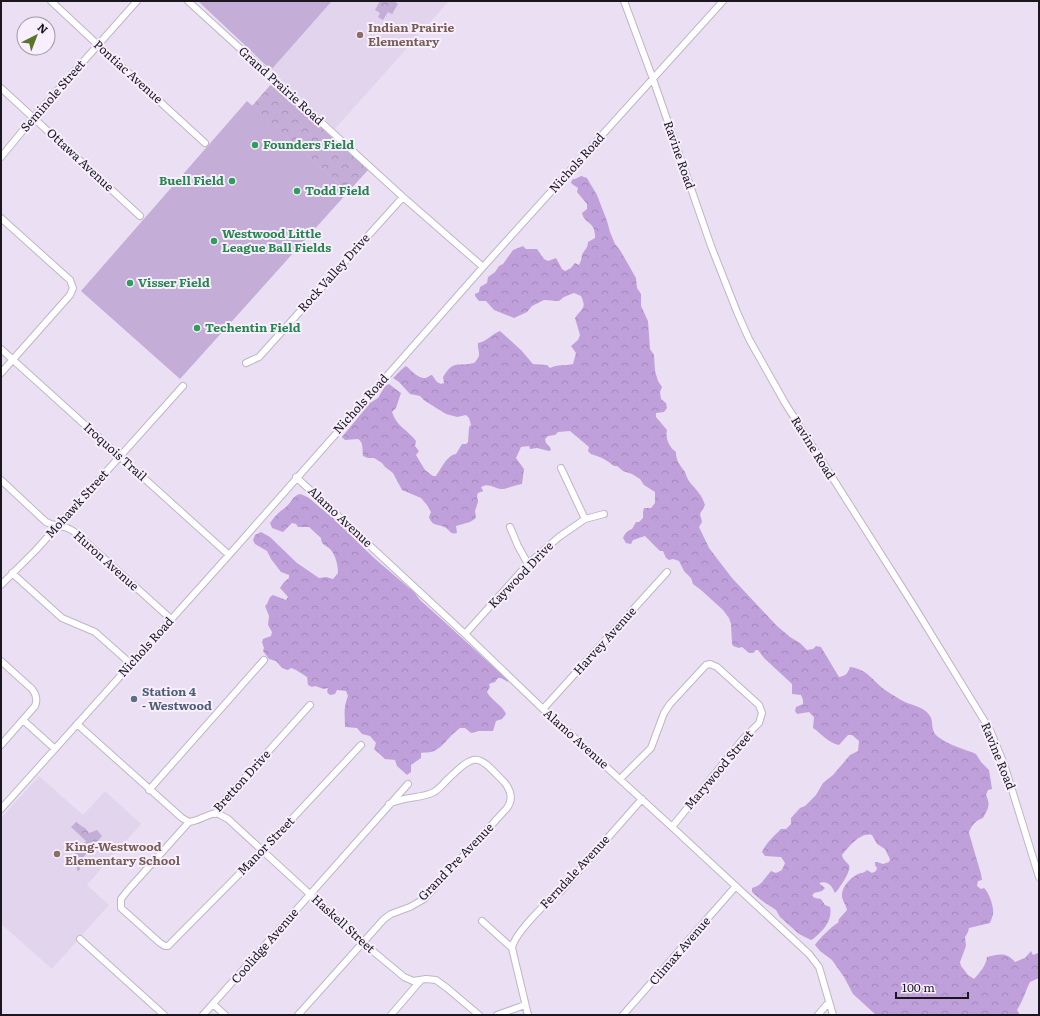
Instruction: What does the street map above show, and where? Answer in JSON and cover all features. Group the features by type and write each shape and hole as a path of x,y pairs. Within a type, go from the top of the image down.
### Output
{"street":[{"name":"Pontiac Avenue","path":"51,1 205,143"},
{"name":"Seminole Street","path":"1,157 34,117 138,1"},
{"name":"Grand Prairie Road","path":"188,1 403,197 483,267"},
{"name":"Ravine Road","path":"624,1 653,79 711,246 749,339 785,404 988,727 1004,764 1039,877"},
{"name":"Nichols Road","path":"1,809 229,555 296,477 483,267 723,1"},
{"name":"Ottawa Avenue","path":"1,88 140,216"},
{"name":"Rock Valley Drive","path":"246,363 259,357 403,197"},
{"path":"1,218 70,280 73,288 70,295 1,373"},
{"name":"Iroquois Trail","path":"1,349 229,555"},
{"name":"Mohawk Street","path":"1,585 36,550 183,386"},
{"path":"561,468 585,520"},
{"name":"Alamo Avenue","path":"296,477 465,634 543,709 672,826 815,960 833,1015"},
{"name":"Huron Avenue","path":"1,480 46,522 66,526 77,534 171,619"},
{"name":"Kaywood Drive","path":"465,634 528,564 559,536 585,520 604,514"},
{"path":"510,527 528,564"},
{"name":"Harvey Avenue","path":"543,709 667,572"},
{"path":"12,573 62,618 95,632 131,664"},
{"path":"149,790 264,660"},
{"path":"1,661 32,689 37,697 35,706 1,745"},
{"name":"Marywood Street","path":"620,779 651,748 658,725 670,704 704,666 713,664 717,667 759,705 762,713 760,723 743,739 672,826"},
{"name":"Bretton Drive","path":"189,822 215,814 222,803 310,704"},
{"path":"23,720 55,749"},
{"path":"77,724 149,790 182,818 189,822"},
{"name":"Manor Street","path":"189,822 128,890 120,901 120,905 124,911 165,946 168,946 262,851 361,745"},
{"name":"Grand Pre Avenue","path":"298,1015 384,919 391,914 410,907 424,899 507,808 511,797 510,790 481,760 473,759 463,764 438,790 433,793 400,799 389,804"},
{"name":"Coolidge Avenue","path":"203,1015 408,784"},
{"name":"Ferndale Avenue","path":"512,948 512,943 517,936 550,898 560,892 642,799"},
{"name":"Haskell Street","path":"215,814 217,813 224,817 362,942 404,977 413,981 426,979 436,980 479,1015"},
{"name":"Climax Avenue","path":"623,1015 736,886"},
{"path":"482,922 512,948 528,1015"},
{"path":"80,939 164,1015"},
{"path":"391,1015 421,980"},
{"path":"818,1015 829,1002"},
{"path":"213,1004 225,1015"},
{"path":"497,1015 525,1005"}],"shaded area":[{"name":"Indian Prairie Elementary","path":"332,1 449,1 335,129 271,70"},
{"name":"King-Westwood Elementary School","path":"39,776 83,815 105,791 141,824 87,885 109,905 52,969 1,924 1,818"}],"green space":[{"path":"198,1 332,1 271,70"},
{"path":"380,1 394,1 398,4 392,14 388,12 383,20 378,17 380,13 375,10"},
{"path":"273,82 369,169 348,192 252,106"},
{"name":"Westwood Little League Ball Fields","path":"247,101 348,192 180,379 81,291"},
{"path":"581,176 587,178 597,195 615,244 636,278 637,288 641,294 641,306 648,321 650,349 654,355 655,371 658,381 662,387 660,392 661,399 666,403 667,408 664,412 656,413 656,417 667,430 668,442 671,448 676,452 679,463 687,478 704,501 705,505 700,514 702,522 699,527 709,548 732,578 777,626 807,650 813,649 816,646 821,647 839,677 846,674 850,667 863,671 891,694 906,703 925,710 931,718 935,734 937,736 950,744 976,754 989,770 992,789 988,790 986,795 988,807 983,818 974,824 969,833 982,880 978,881 977,886 981,889 984,888 988,893 992,904 993,914 990,923 969,928 965,937 966,946 960,962 961,966 968,975 974,979 984,966 987,957 1006,955 1015,962 1025,958 1031,951 1033,955 1038,953 1039,978 1030,982 1017,1010 1020,1015 876,1015 853,994 844,977 832,960 815,945 826,932 838,923 839,919 847,910 842,899 842,893 849,880 859,873 867,870 872,873 876,871 877,868 875,862 883,864 889,862 890,859 885,849 877,844 872,835 859,838 851,844 842,855 849,865 849,871 835,893 829,884 825,882 819,883 825,888 822,891 814,893 812,896 821,899 825,905 830,907 831,912 829,921 824,929 811,940 799,934 780,917 776,910 752,892 752,888 760,884 771,871 776,873 782,870 785,863 781,857 765,856 762,852 770,840 781,829 786,829 791,824 791,818 800,808 805,806 816,795 823,783 833,775 850,755 858,751 859,741 852,735 848,735 839,745 835,744 813,728 814,717 809,712 797,714 795,711 796,707 803,704 801,695 792,694 792,684 764,658 758,650 753,653 749,653 742,647 739,648 733,646 729,618 723,610 693,584 691,578 684,571 679,561 673,559 669,560 666,558 663,551 660,551 645,536 633,540 631,544 626,543 623,538 625,533 632,529 636,522 639,522 643,518 644,508 651,508 655,503 655,492 644,485 640,479 623,471 617,466 614,466 603,458 591,454 588,451 589,447 570,431 558,432 555,435 548,436 545,439 551,450 549,451 537,448 530,449 529,446 521,447 516,458 524,469 522,484 503,489 487,485 481,487 483,491 478,493 477,496 478,502 475,511 476,518 470,522 456,526 457,533 451,533 446,528 432,522 429,517 431,512 427,505 421,498 402,490 393,473 382,463 374,458 363,456 361,442 358,439 345,440 342,437 370,403 378,398 385,386 389,384 401,393 396,408 392,412 396,421 416,441 415,446 419,451 416,455 425,470 433,476 436,476 447,460 456,454 462,444 466,444 468,442 469,427 471,425 469,418 466,415 457,417 446,414 425,401 420,396 410,394 393,378 406,366 417,376 426,378 432,375 437,382 441,384 444,383 443,377 450,368 457,365 474,363 479,355 478,343 500,331 521,350 533,364 547,365 550,368 573,364 576,353 571,346 578,340 580,335 575,318 584,306 581,296 574,293 559,301 544,300 532,306 527,312 514,318 494,310 486,301 479,301 475,294 479,292 480,287 487,283 488,277 503,264 513,250 523,246 526,249 537,249 544,259 548,261 556,258 562,269 565,271 571,268 575,263 579,265 588,242 595,238 594,228 583,217 582,213 587,209 587,204 577,192 578,188 571,182 573,179"},
{"path":"300,494 312,500 329,514 374,558 415,593 420,600 508,680 508,682 498,678 495,682 489,684 490,687 487,692 506,714 502,719 496,721 493,731 479,731 471,733 465,728 460,728 434,751 421,753 421,758 411,765 411,772 407,775 397,766 395,760 385,759 374,749 376,743 370,736 362,734 357,728 345,727 345,708 348,696 346,691 337,690 335,694 330,695 327,692 328,688 324,689 315,686 312,687 308,685 307,677 291,668 288,670 282,668 276,661 269,659 263,651 264,648 262,642 263,639 271,636 272,632 268,625 269,616 265,606 270,597 273,595 286,600 288,597 280,588 289,578 289,575 281,572 267,551 255,544 253,540 255,535 261,532 270,537 297,563 319,578 326,577 333,579 338,573 338,567 333,552 323,544 321,538 309,527 298,527 296,524 292,523 283,532 272,528 270,523 274,518 297,495"},
{"path":"76,822 89,833 97,830 102,836 79,862 80,870 77,871 76,861 72,857 86,841 71,827"}],"place":[{"name":"Indian Prairie Elementary","path":"360,35"},
{"name":"Founders Field","path":"255,145"},
{"name":"Buell Field","path":"232,181"},
{"name":"Todd Field","path":"297,191"},
{"name":"Westwood Little League Ball Fields","path":"214,241"},
{"name":"Visser Field","path":"130,283"},
{"name":"Techentin Field","path":"197,328"},
{"name":"Station 4 - Westwood","path":"134,699"},
{"name":"King-Westwood Elementary School","path":"57,854"}]}
